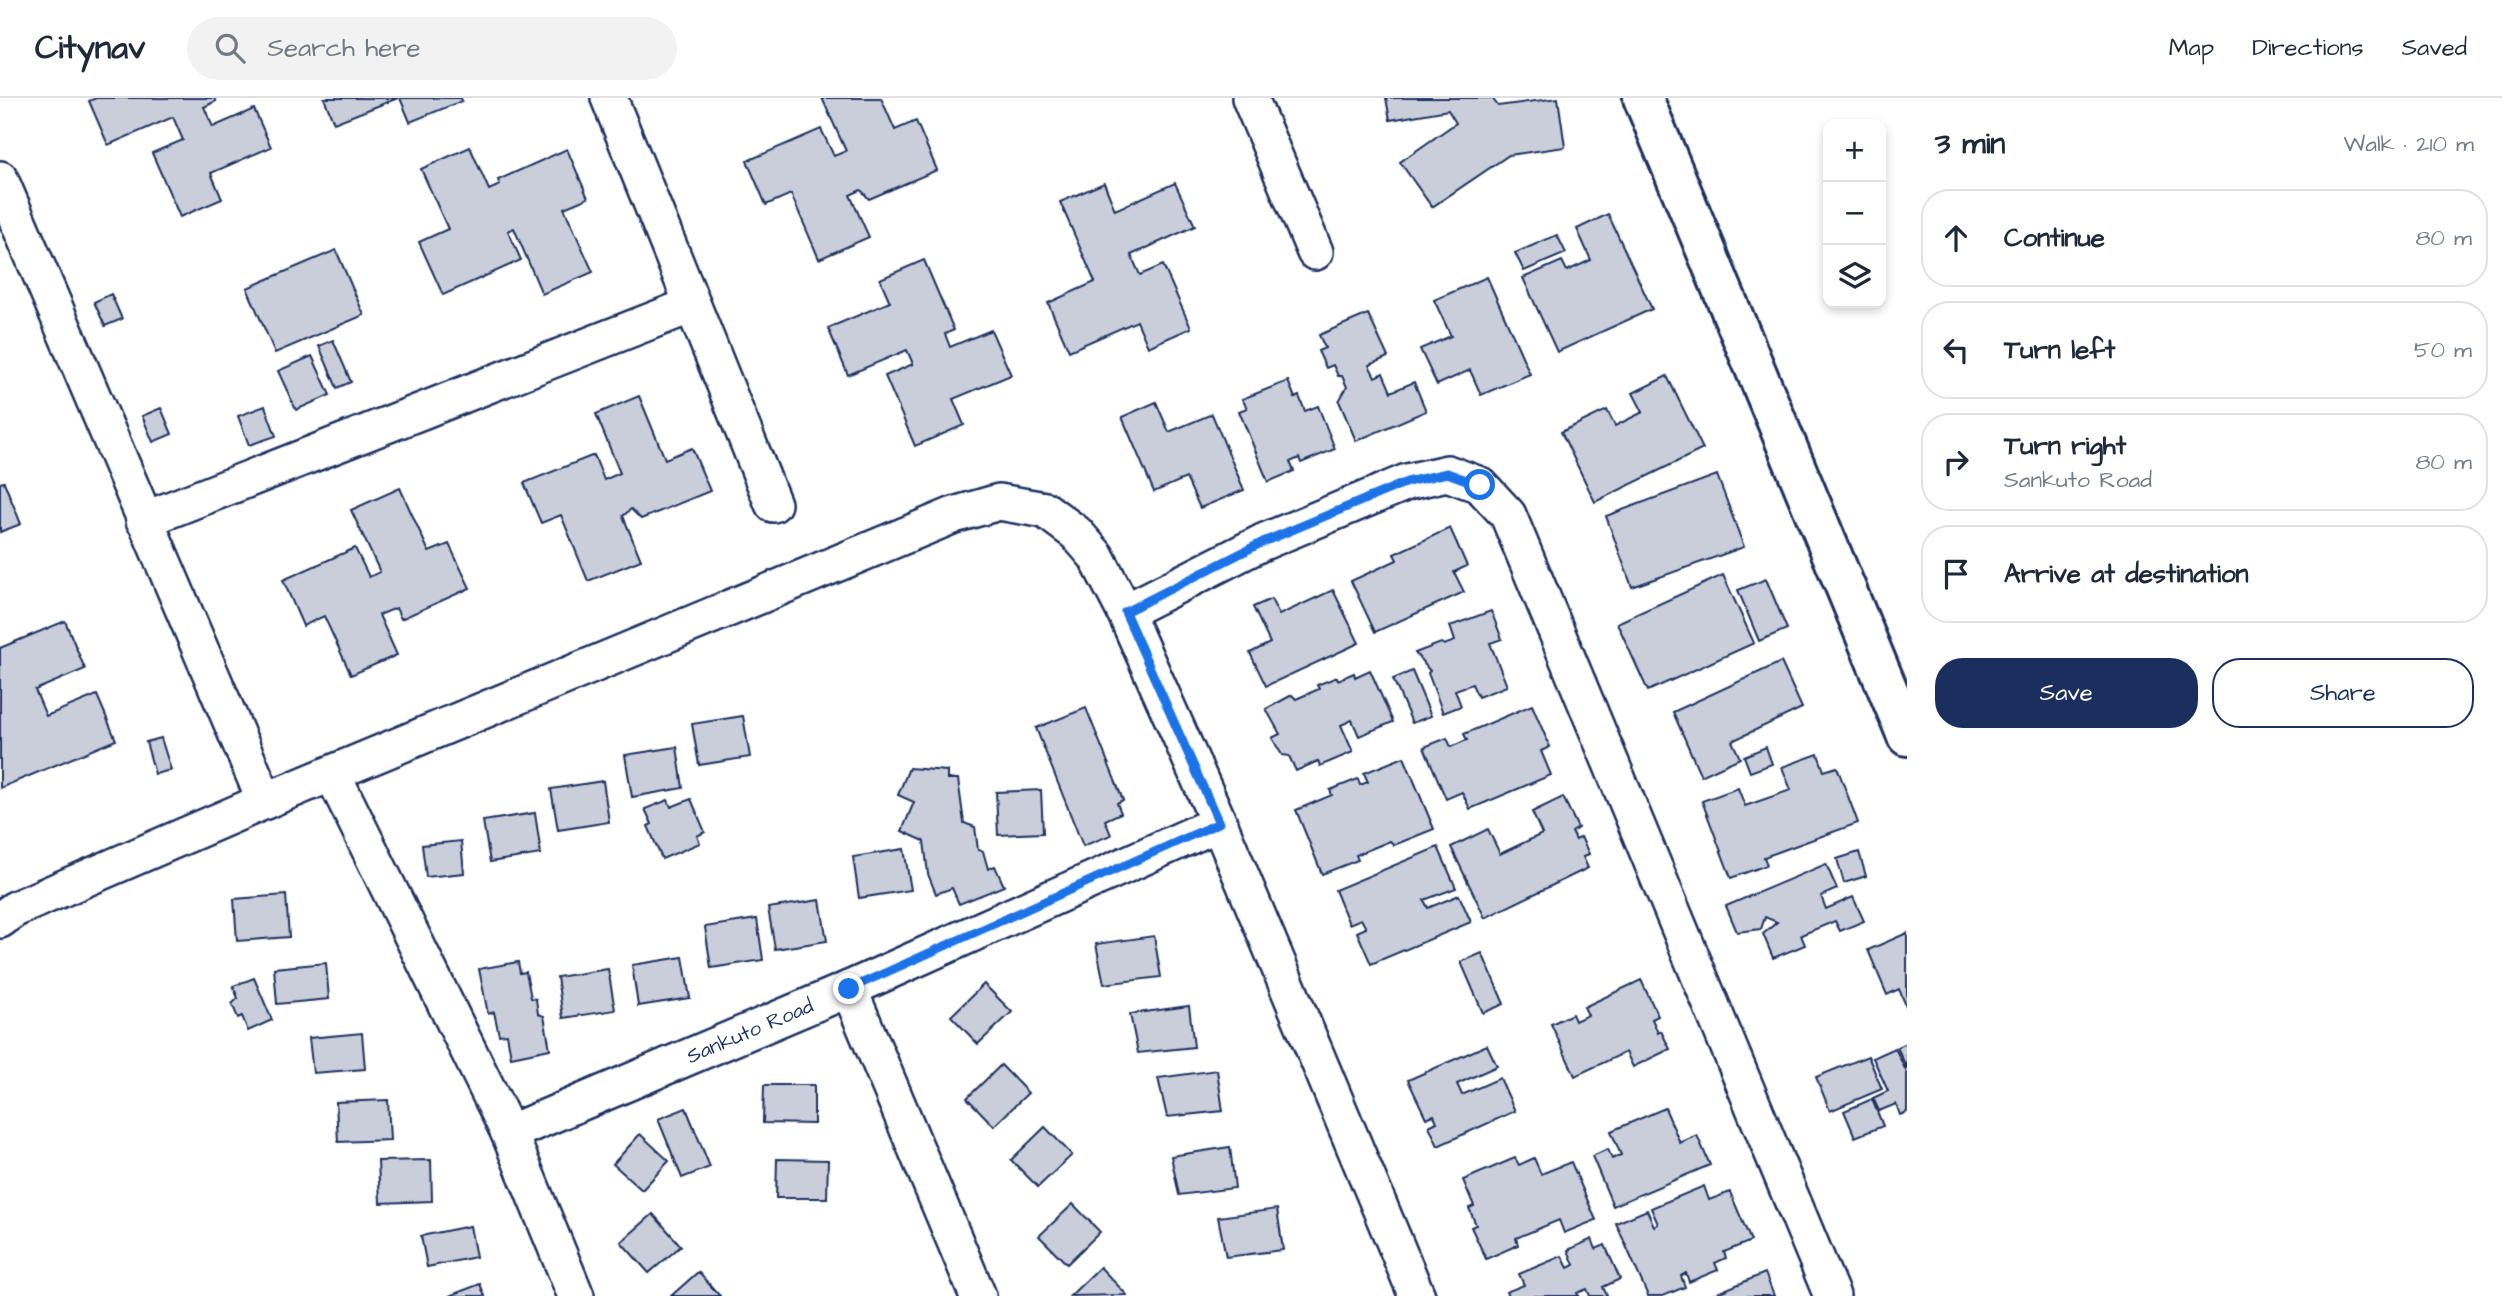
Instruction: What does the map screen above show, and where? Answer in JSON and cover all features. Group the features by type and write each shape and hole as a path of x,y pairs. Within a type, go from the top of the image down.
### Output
{"street":[{"path":"1250,98 1315,252"},
{"path":"1643,98 1907,736"},
{"path":"614,100 692,305 773,504"},
{"path":"0,178 265,801"},
{"path":"144,520 692,305"},
{"path":"1125,612 1263,542 1407,482 1447,473 1480,485 1508,515 1832,1296"},
{"path":"0,920 15,909 265,801 954,516 999,502 1045,510 1076,533 1096,555 1125,612 1219,823 1417,1296"},
{"path":"333,775 509,1133 576,1296"},
{"name":"Sankuto Road","path":"509,1133 849,989 1219,823"},
{"path":"849,989 978,1296"}],"building":[{"path":"96,98 214,98 216,101 204,107 213,127 254,109 271,147 211,173 222,199 180,217 152,153 183,140 173,117 108,145 89,101"},
{"path":"324,98 398,98 334,123"},
{"path":"400,98 461,98 462,101 410,122"},
{"path":"822,98 881,98 895,130 916,121 937,170 869,199 861,190 850,195 869,237 819,259 791,194 766,205 747,161 821,129 834,156 846,151"},
{"path":"1386,98 1492,98 1498,106 1558,98 1565,147 1509,155 1432,207 1400,162 1456,123 1448,110 1390,120"},
{"path":"470,147 489,190 500,185 498,180 567,149 588,198 564,208 593,272 542,294 514,228 508,231 521,260 443,295 419,242 448,229 421,169"},
{"path":"1104,183 1115,210 1175,183 1195,226 1131,255 1140,275 1163,265 1191,328 1148,347 1137,321 1069,351 1048,303 1095,282 1060,202"},
{"path":"1608,214 1652,309 1557,352 1523,278 1562,261 1567,271 1591,260 1577,229"},
{"path":"1557,235 1566,253 1524,271 1515,253"},
{"path":"336,250 364,315 275,353 247,288"},
{"path":"924,260 954,330 945,334 950,347 991,330 1011,375 953,399 964,425 915,446 885,376 913,364 907,350 848,375 828,328 890,302 880,279"},
{"path":"1487,277 1530,374 1481,395 1470,370 1437,385 1420,349 1451,336 1434,300"},
{"path":"111,294 122,319 105,326 94,302"},
{"path":"1368,314 1388,357 1369,365 1375,377 1383,373 1391,392 1414,382 1426,411 1356,441 1339,401 1347,387 1333,365 1326,368 1318,351 1325,348 1319,335"},
{"path":"333,340 351,382 337,388 319,346"},
{"path":"312,356 330,395 296,410 278,371"},
{"path":"1667,376 1703,449 1595,502 1561,432 1607,410 1615,426 1643,412 1633,393"},
{"path":"1288,381 1295,398 1299,396 1305,411 1318,406 1335,449 1301,463 1299,458 1290,462 1294,471 1268,482 1239,411 1247,408 1242,399"},
{"path":"639,396 665,459 692,448 710,491 641,519 631,509 623,516 641,560 588,581 561,515 541,523 524,483 594,455 604,480 620,473 596,414"},
{"path":"1156,402 1169,432 1212,414 1244,490 1200,508 1186,478 1154,492 1122,417"},
{"path":"265,406 276,436 249,445 238,416"},
{"path":"161,408 172,434 153,442 142,416"},
{"path":"1717,475 1744,547 1632,587 1606,516"},
{"path":"4,482 21,524 0,532 0,483"},
{"path":"400,488 429,552 449,544 470,588 401,619 396,608 379,615 397,655 351,675 324,616 303,626 283,580 355,548 369,577 380,572 351,510"},
{"path":"1450,528 1467,566 1454,572 1464,592 1375,632 1351,581 1397,560 1394,554"},
{"path":"1723,575 1754,643 1648,691 1617,623"},
{"path":"1766,579 1787,629 1759,641 1738,590"},
{"path":"1333,590 1359,643 1266,686 1250,653 1270,643 1253,607 1271,599 1279,615"},
{"path":"1491,611 1502,639 1490,643 1507,686 1478,697 1472,684 1455,690 1461,706 1443,713 1428,673 1430,671 1415,653 1441,643 1444,645 1455,641 1450,626"},
{"path":"65,621 85,669 35,690 46,716 97,695 116,740 0,788 0,648"},
{"path":"1781,662 1802,708 1732,741 1740,758 1701,776 1673,712"},
{"path":"1370,670 1393,722 1359,736 1352,720 1341,725 1353,752 1320,766 1318,761 1296,771 1289,756 1282,755 1272,738 1280,734 1266,709 1292,695 1296,699 1319,689 1317,685 1337,677 1338,680 1354,673 1355,677"},
{"path":"1412,671 1431,716 1412,723 1393,679"},
{"path":"1532,705 1550,747 1541,751 1551,775 1470,809 1462,792 1446,799 1424,747 1447,738 1451,747 1467,740 1464,734"},
{"path":"1086,708 1123,800 1117,803 1121,813 1105,820 1111,835 1083,846 1036,728"},
{"path":"743,716 750,757 699,765 692,724"},
{"path":"161,738 171,770 155,774 146,742"},
{"path":"677,747 683,788 632,797 625,755"},
{"path":"1766,747 1772,764 1750,772 1744,756"},
{"path":"1818,754 1824,771 1837,767 1858,823 1764,857 1767,865 1731,878 1702,801 1738,788 1745,806 1791,790 1782,767"},
{"path":"1404,757 1434,829 1394,845 1390,841 1356,855 1358,860 1322,874 1296,810 1332,795 1330,790 1358,779 1360,785 1368,782 1364,773"},
{"path":"909,768 947,771 947,779 958,779 964,823 975,827 978,850 983,851 988,869 995,866 1004,886 959,904 952,888 936,894 928,874 924,841 902,831 914,802 898,795"},
{"path":"603,781 609,822 558,830 551,789"},
{"path":"1041,790 1043,833 998,835 996,792"},
{"path":"1563,797 1578,828 1572,832 1576,840 1581,837 1589,854 1583,857 1588,868 1485,918 1451,847 1488,829 1500,854 1542,834 1532,812"},
{"path":"691,799 705,832 697,836 700,843 662,859 648,826 652,824 645,809 668,800 671,807"},
{"path":"535,813 541,854 490,862 483,821"},
{"path":"461,841 464,873 426,877 422,845"},
{"path":"1438,847 1456,888 1424,900 1428,908 1459,895 1471,922 1371,964 1357,932 1366,928 1361,919 1349,924 1335,890"},
{"path":"904,849 911,890 859,898 853,857"},
{"path":"1859,852 1866,876 1844,883 1837,859"},
{"path":"1826,864 1837,889 1821,896 1826,909 1853,897 1864,921 1840,931 1835,921 1801,935 1805,945 1773,958 1763,934 1777,922 1765,917 1761,929 1737,932 1726,906"},
{"path":"286,895 289,937 237,941 234,899"},
{"path":"820,900 827,941 775,949 768,908"},
{"path":"757,919 763,960 711,968 705,927"},
{"path":"1907,933 1907,1008 1899,989 1887,995 1868,950"},
{"path":"1154,936 1161,977 1104,984 1096,944"},
{"path":"1482,953 1504,1004 1483,1013 1461,962"},
{"path":"683,957 690,998 638,1006 632,965"},
{"path":"518,962 520,973 526,972 531,998 536,999 538,1014 544,1016 550,1049 511,1057 507,1034 499,1035 494,1012 488,1014 479,969"},
{"path":"326,963 329,999 277,1004 274,968"},
{"path":"608,969 615,1010 563,1018 557,977"},
{"path":"254,978 272,1020 248,1031 242,1016 238,1018 232,1004 238,998 233,986"},
{"path":"1641,980 1658,1016 1652,1019 1670,1049 1633,1067 1626,1052 1575,1076 1551,1024 1572,1014 1575,1021 1588,1015 1584,1007"},
{"path":"984,984 1012,1012 978,1044 951,1016"},
{"path":"1189,1006 1194,1047 1138,1053 1130,1014"},
{"path":"362,1033 365,1069 313,1073 309,1038"},
{"path":"1907,1043 1907,1069 1897,1047"},
{"path":"1487,1045 1497,1066 1457,1084 1462,1095 1500,1078 1515,1111 1438,1146 1429,1126 1437,1122 1434,1115 1426,1118 1408,1080"},
{"path":"1895,1048 1907,1073 1907,1112 1900,1115 1896,1104 1879,1111 1873,1098 1888,1091 1873,1058"},
{"path":"1868,1056 1882,1089 1830,1111 1816,1077"},
{"path":"1001,1065 1028,1093 994,1126 967,1098"},
{"path":"1217,1070 1223,1111 1167,1117 1158,1078"},
{"path":"764,1085 814,1085 814,1124 763,1123"},
{"path":"1872,1099 1883,1126 1855,1137 1844,1111"},
{"path":"388,1100 390,1140 338,1142 336,1102"},
{"path":"686,1108 710,1167 682,1178 658,1119"},
{"path":"1665,1108 1680,1143 1697,1135 1710,1165 1613,1206 1592,1156 1608,1149 1612,1159 1621,1155 1611,1131"},
{"path":"1045,1127 1072,1155 1038,1187 1011,1160"},
{"path":"640,1134 669,1161 642,1190 613,1164"},
{"path":"1230,1147 1235,1188 1179,1195 1171,1156"},
{"path":"1515,1158 1519,1165 1534,1158 1541,1174 1571,1162 1596,1220 1564,1233 1559,1220 1516,1238 1518,1245 1486,1259 1471,1227 1476,1225 1469,1208 1474,1206 1463,1180"},
{"path":"777,1159 828,1160 827,1198 776,1198"},
{"path":"431,1160 432,1201 380,1203 378,1161"},
{"path":"1704,1186 1709,1200 1730,1192 1751,1241 1724,1252 1726,1258 1715,1263 1718,1270 1689,1282 1686,1273 1681,1276 1685,1287 1663,1296 1648,1296 1616,1223 1647,1210 1654,1226 1658,1224 1651,1208"},
{"path":"1073,1204 1100,1232 1067,1264 1039,1236"},
{"path":"1277,1209 1283,1250 1226,1257 1218,1217"},
{"path":"653,1214 681,1246 649,1273 621,1242"},
{"path":"470,1226 476,1257 427,1267 421,1236"},
{"path":"1592,1239 1596,1249 1605,1245 1620,1279 1603,1287 1607,1296 1590,1296 1587,1289 1577,1293 1579,1296 1508,1296 1506,1292 1524,1285 1519,1274 1562,1256 1568,1268 1574,1265 1568,1250"},
{"path":"1100,1267 1127,1295 1070,1296"},
{"path":"698,1272 720,1296 671,1296"},
{"path":"1765,1273 1774,1296 1710,1296"},
{"path":"480,1284 485,1296 449,1296"}],"route":[{"path":"849,989 1219,823 1125,612 1263,542 1407,482 1447,473 1480,485"}]}
